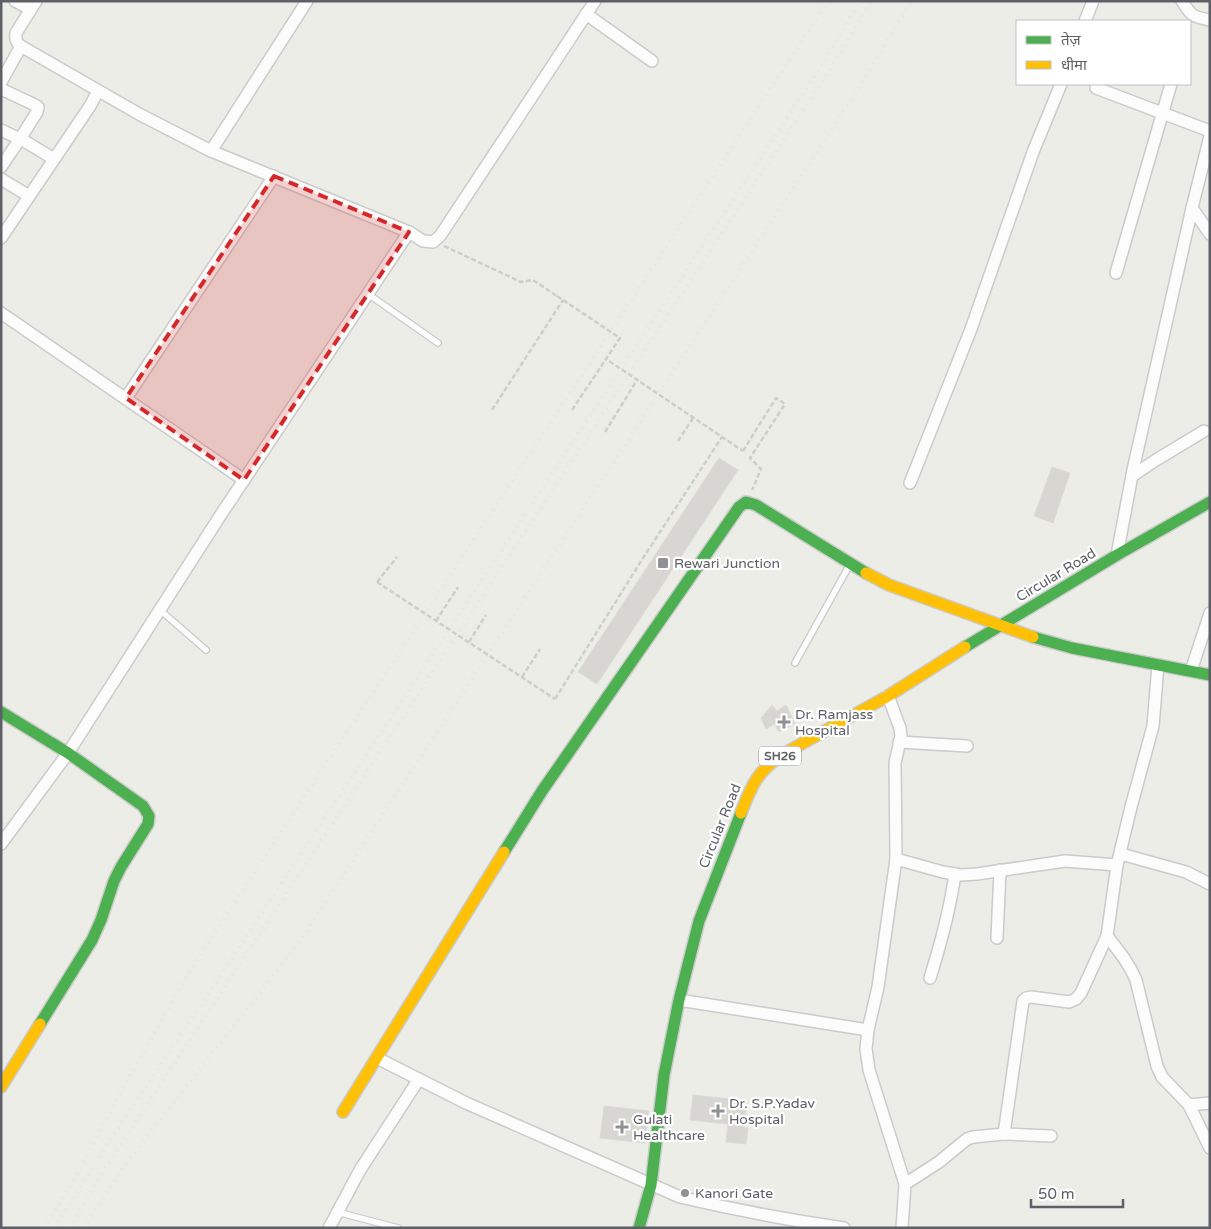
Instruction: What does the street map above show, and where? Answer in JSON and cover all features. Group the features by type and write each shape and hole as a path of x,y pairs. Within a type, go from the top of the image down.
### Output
{"street":[{"path":"15,1 33,5 16,32 16,41 21,46 98,91 138,114 211,151 409,232 423,241 433,242 440,236 595,1"},
{"path":"211,151 307,1"},
{"path":"1085,20 1093,1"},
{"path":"1182,1 1188,12 1194,16 1210,20"},
{"path":"586,14 652,61"},
{"path":"1,82 21,46"},
{"path":"910,483 971,329 1034,152 1061,85"},
{"path":"1116,273 1171,85"},
{"path":"1096,88 1210,131"},
{"path":"1,90 38,107 37,112 1,167"},
{"path":"1,238 90,106 98,91"},
{"path":"1,130 54,159"},
{"path":"1117,555 1132,476 1210,136"},
{"path":"126,398 274,176"},
{"path":"1,178 29,196"},
{"path":"1192,208 1210,234"},
{"path":"1,844 68,753 244,480 409,232"},
{"path":"1,313 244,480"},
{"path":"1132,476 1204,431"},
{"path":"343,1112 542,792 734,515 746,502 756,505 850,564 889,585 1034,638 1072,648 1210,675"},
{"name":"Circular Road","path":"639,1228 651,1185 664,1075 679,1000 699,921 749,791 757,776 770,762 784,753 888,696 1000,624 1209,503"},
{"path":"1191,671 1210,613"},
{"path":"1004,1134 1023,1001 1031,997 1070,1002 1076,999 1107,936 1119,859 1153,726 1158,665"},
{"path":"888,696 900,728 895,763 896,859 878,987 868,1030 866,1049 869,1070 905,1184 902,1228"},
{"path":"1,712 68,753 143,806 149,816 148,824 114,881 92,940 1,1087"},
{"path":"899,742 967,746"},
{"path":"896,859 943,872 977,874 1065,861 1119,859 1186,872 1210,884"},
{"path":"997,938 1000,870"},
{"path":"930,978 942,939 956,874"},
{"path":"1107,936 1128,963 1136,980 1156,1066 1162,1077 1189,1104 1210,1148"},
{"path":"679,1000 868,1030"},
{"path":"377,1058 466,1103 680,1197 717,1206 844,1228"},
{"path":"328,1228 360,1170 418,1079"},
{"path":"1189,1104 1210,1103"},
{"path":"905,1184 939,1162 967,1139 973,1137 1004,1134 1051,1136"}],"lane":[{"path":"368,294 438,343"},
{"path":"795,663 850,564"},
{"path":"160,610 206,650"},
{"path":"337,1212 398,1228"}],"path":[{"path":"433,242 522,282 533,280 620,338 572,410"},
{"path":"492,410 563,300"},
{"path":"606,359 743,451 776,398 785,404 750,458 761,469 746,502"},
{"path":"604,432 637,380"},
{"path":"678,441 693,418"},
{"path":"397,557 378,582 555,699 722,437"},
{"path":"436,621 458,587"},
{"path":"468,642 486,615"},
{"path":"522,677 540,649"}],"highlighted area":[{"path":"274,176 409,232 244,480 126,398"}],"building":[{"path":"719,458 738,470 597,684 578,672"},
{"path":"1052,467 1070,473 1053,523 1034,516"},
{"path":"772,705 777,711 786,705 795,724 779,732 774,724 766,729 761,718"},
{"path":"693,1095 747,1101 744,1128 748,1128 746,1144 726,1142 728,1124 690,1120"},
{"path":"604,1106 649,1111 645,1143 600,1138"}],"railway":[{"path":"44,1228 75,1178 118,1097 185,979 828,1"},
{"path":"54,1228 129,1111 211,990 825,60 860,1"},
{"path":"69,1228 106,1167 833,65 871,1"},
{"path":"84,1228 125,1165 306,932 860,86 911,1"}],"traffic: fast":[{"path":"504,852 542,791 739,507 746,502 756,505 866,573"},
{"path":"965,647 1117,555 1210,502"},
{"path":"1033,637 1072,648 1210,675"},
{"path":"1,712 68,753 143,806 149,816 148,824 114,881 92,940 40,1024"},
{"path":"639,1228 651,1185 664,1075 679,1000 699,921 741,813"}],"traffic: slow":[{"path":"866,573 889,585 1033,637"},
{"path":"741,813 757,778 776,759 888,696 965,647"},
{"path":"343,1112 504,852"},
{"path":"1,1087 40,1024"}],"place":[{"name":"Rewari Junction","path":"663,563"},
{"name":"Dr. Ramjass Hospital","path":"784,722"},
{"name":"Dr. S.P.Yadav Hospital","path":"718,1111"},
{"name":"Gulati Healthcare","path":"622,1127"},
{"name":"Kanori Gate","path":"685,1193"}]}
